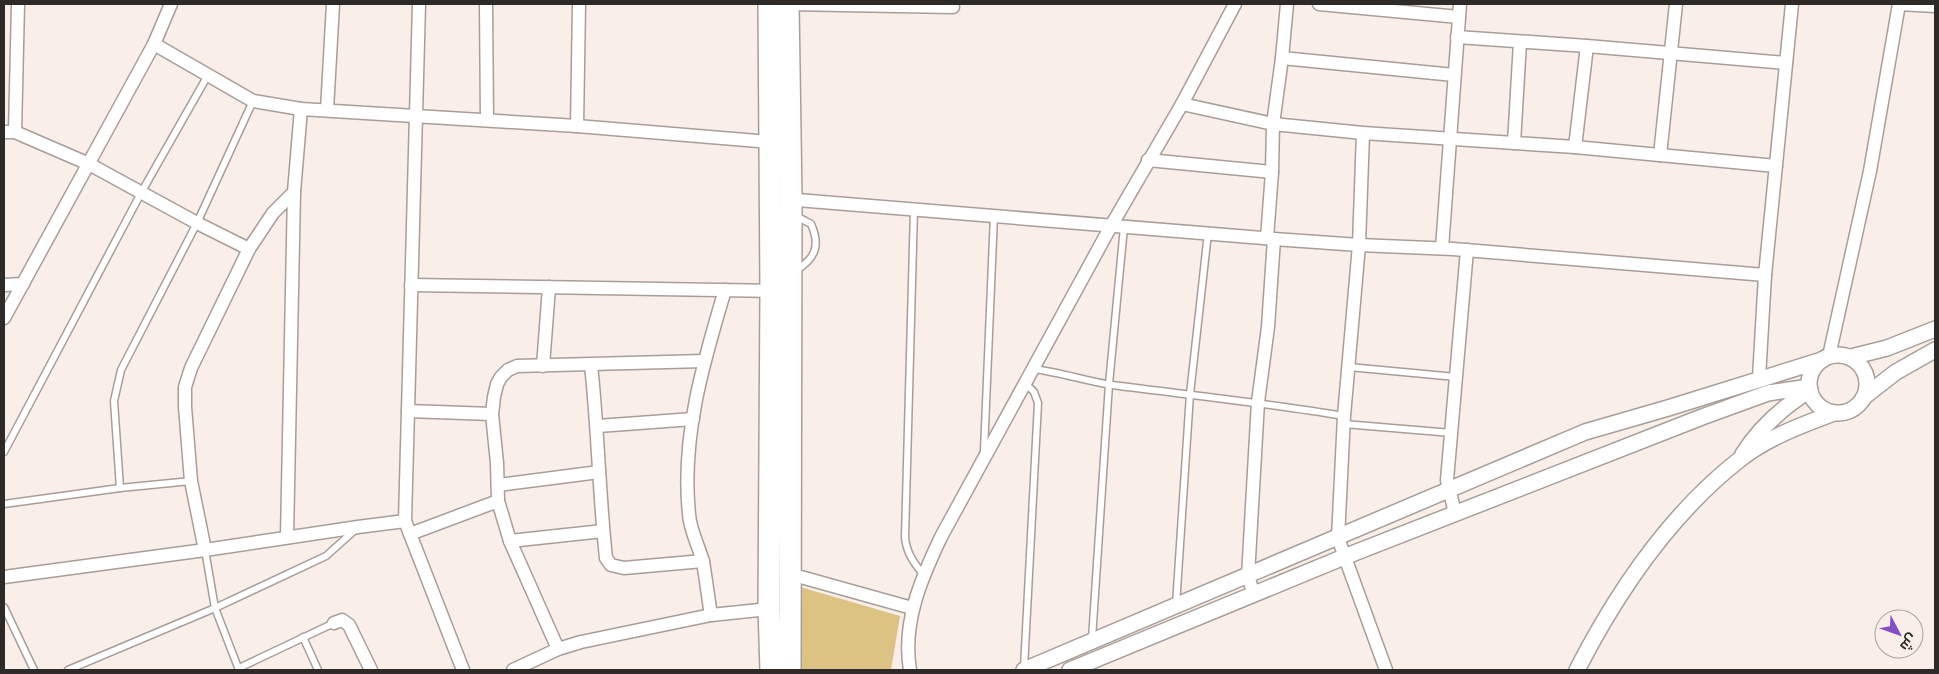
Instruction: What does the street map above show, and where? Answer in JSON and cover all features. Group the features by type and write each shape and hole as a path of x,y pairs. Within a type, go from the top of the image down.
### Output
{"highway":[{"path":"769,4 770,142 784,204"},
{"path":"771,670 769,609 783,285 788,4"},
{"path":"783,285 790,574 790,670"}],"street":[{"path":"18,4 9,132 89,164 249,249"},
{"path":"4,318 154,44 171,4"},
{"path":"327,110 334,4"},
{"path":"419,4 406,521 463,670"},
{"path":"486,4 487,120"},
{"path":"577,126 580,4"},
{"path":"788,4 953,7"},
{"path":"910,670 908,655 912,608 923,574 941,537 1033,370 1118,226 1148,160 1182,104 1235,4"},
{"path":"1254,595 1248,576 1258,402 1268,327 1273,124 1287,4"},
{"path":"1319,4 1459,17"},
{"path":"1442,248 1460,4"},
{"path":"1660,155 1676,4"},
{"path":"1759,378 1765,275 1792,4"},
{"path":"1935,6 1899,4 1870,171 1825,358 1812,372 1810,389 1816,403 1827,411 1841,413 1855,408 1865,396 1896,372 1935,350"},
{"path":"1457,37 1786,63"},
{"path":"1514,143 1520,42"},
{"path":"154,44 253,101 301,109 577,126 770,142"},
{"path":"1575,148 1587,46"},
{"path":"1282,58 1454,75"},
{"path":"1182,104 1273,124 1776,166"},
{"path":"287,536 294,192 301,109"},
{"path":"1363,133 1360,245 1344,420 1338,538 1383,669"},
{"path":"1148,160 1272,172"},
{"path":"205,550 191,481 185,387 191,368 249,249 273,213 294,192"},
{"path":"784,204 914,208 1270,238 1360,245 1442,248 1765,275"},
{"path":"1455,513 1447,480 1467,250"},
{"path":"4,285 23,284"},
{"path":"412,285 725,290 783,285"},
{"path":"543,366 549,287"},
{"path":"711,615 702,561 689,517 686,473 692,419 704,361 725,290"},
{"path":"1024,670 1584,432 1668,408 1836,354 1851,357 1886,348 1935,330"},
{"path":"1851,357 1863,367 1866,374 1868,381 1865,396"},
{"path":"558,649 510,541 498,501 492,414 497,384 508,370 517,366 704,361"},
{"path":"591,365 598,426 599,472 606,558 616,568 702,561"},
{"path":"1070,670 1344,557 1757,397 1778,391 1810,389"},
{"path":"1577,670 1594,637 1619,596 1647,556 1711,484 1739,459 1764,426 1785,407 1810,389"},
{"path":"1778,391 1784,396 1785,407"},
{"path":"408,410 492,414"},
{"path":"1739,459 1776,438 1834,413"},
{"path":"598,426 692,419"},
{"path":"498,485 599,472"},
{"path":"410,534 498,501"},
{"path":"4,577 205,550 358,526 406,521"},
{"path":"510,541 603,531"},
{"path":"790,574 912,608"},
{"path":"513,670 558,649 612,635 711,615 769,609"},
{"path":"334,623 342,620 349,624 371,670"},
{"path":"1092,642 1099,659"}],"lane":[{"path":"4,452 141,193 208,75"},
{"path":"120,488 114,401 121,370 197,223 253,101"},
{"path":"914,208 905,538 906,548 910,557 923,574"},
{"path":"984,458 994,215"},
{"path":"1092,642 1118,226"},
{"path":"1176,606 1190,394 1208,233"},
{"path":"1349,367 1456,377"},
{"path":"1033,370 1052,371 1109,384 1258,402 1344,420 1452,433"},
{"path":"1024,670 1038,403 1034,392 1026,384"},
{"path":"4,504 120,488 191,481"},
{"path":"68,670 214,608 326,556 358,526"},
{"path":"205,550 214,608 239,669 334,623"},
{"path":"4,607 34,670"},
{"path":"303,638 318,670"}],"shaded area":[{"path":"790,584 900,616 891,670 790,670"}]}
